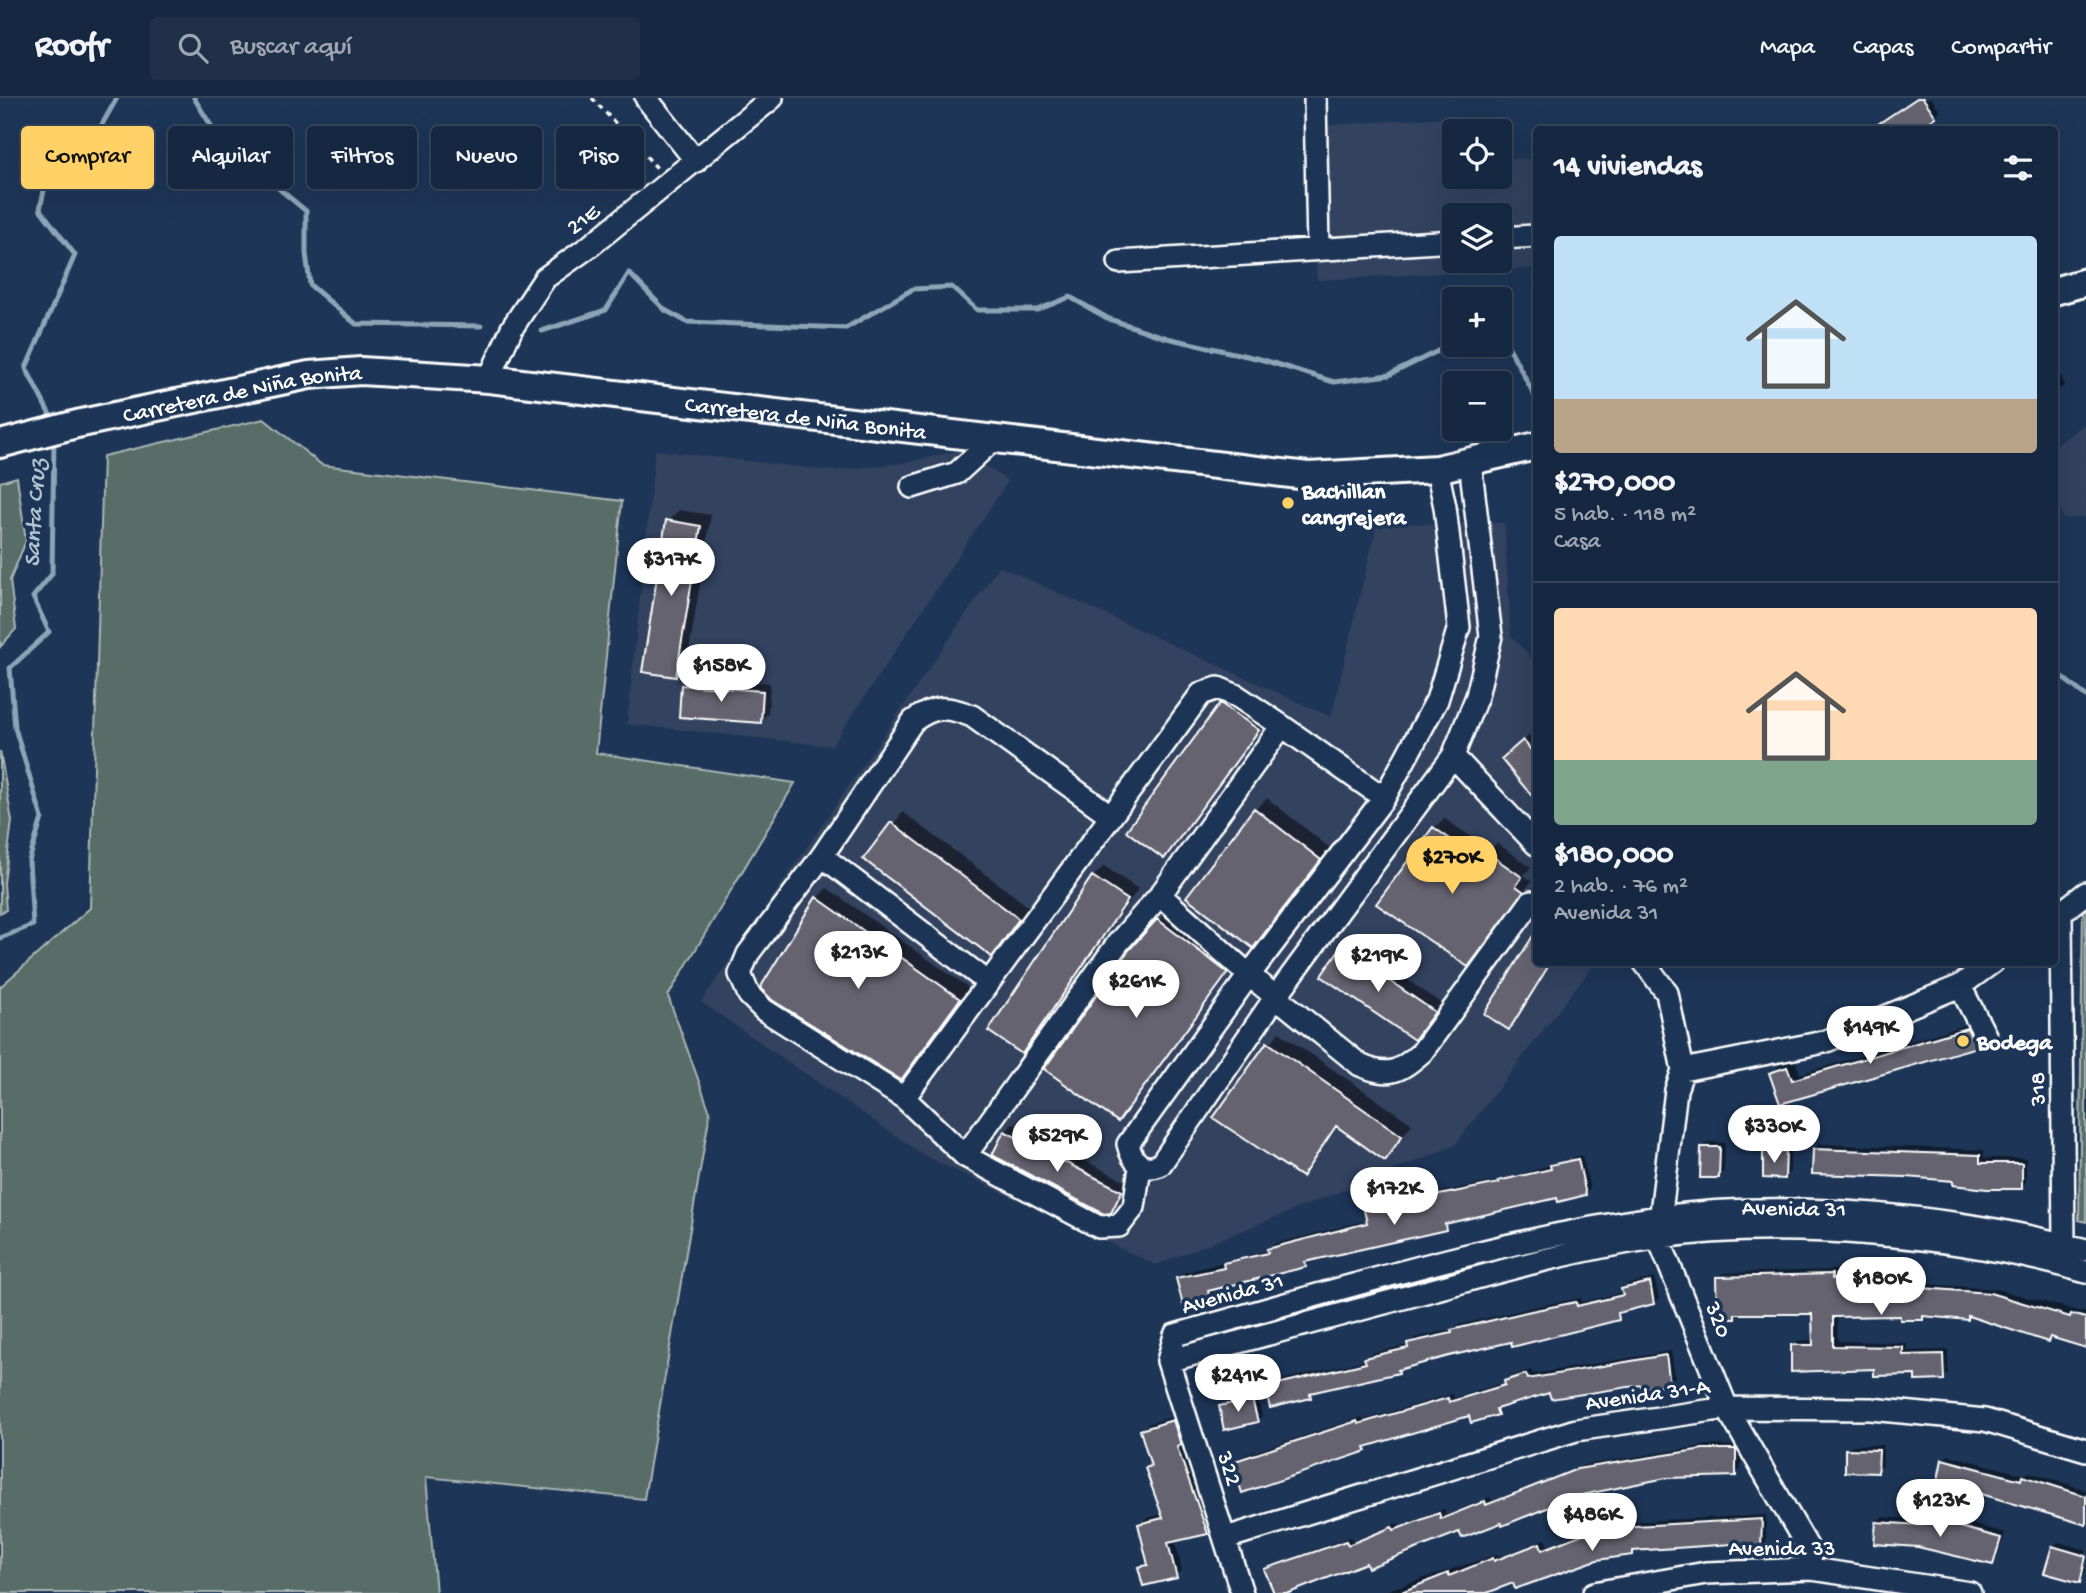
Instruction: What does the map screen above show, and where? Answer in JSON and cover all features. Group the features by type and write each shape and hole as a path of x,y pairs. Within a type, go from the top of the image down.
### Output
{"main road":[{"path":"2058,290 2086,282"},
{"name":"Carretera de Niña Bonita","path":"11,441 77,424 309,375 361,371 489,379 1308,476 1437,469 1533,447"}],"street":[{"path":"646,98 696,161"},
{"name":"21E","path":"489,379 512,328 545,278 667,184 772,98"},
{"path":"1315,98 1318,249"},
{"path":"1512,237 1533,236"},
{"path":"1119,262 1442,242"},
{"path":"912,487 957,473 994,439"},
{"path":"1437,469 1445,508 1459,627 1437,700 1384,798 1249,975 1128,1144 1130,1156 1140,1167 1160,1165 1276,995 1453,756 1477,696 1492,636 1470,462"},
{"path":"904,1098 1110,815 1202,694 1218,688 1237,696 1384,798"},
{"path":"1110,815 972,716 948,706 930,709 913,721 822,856 748,954 740,974 748,995 764,1010 904,1098 965,1156 1099,1227 1119,1226 1134,1207 1140,1167"},
{"path":"965,1156 1118,943 1160,895 1282,726"},
{"path":"1453,756 1533,841"},
{"path":"822,856 989,983"},
{"path":"2058,916 2086,893"},
{"path":"1160,895 1249,975 1360,1065 1381,1074 1404,1068 1422,1052 1531,902"},
{"name":"318","path":"2058,916 2061,1254"},
{"path":"1647,966 1667,993 1683,1070 1824,1042 1960,986 1988,966"},
{"path":"1960,986 1986,1037"},
{"name":"320","path":"1683,1070 1676,1090 1660,1227 1727,1408 1808,1548 1812,1569"},
{"name":"Avenida 31","path":"1168,1360 1660,1227 1819,1231 2061,1254 2086,1250"},
{"name":"Avenida 31","path":"2061,1254 2086,1272"},
{"name":"322","path":"1168,1360 1226,1538 1241,1593"},
{"name":"Avenida 31-A","path":"1226,1538 1576,1430 1727,1408 1871,1409 1985,1419 2086,1450"},
{"name":"Avenida 33","path":"1594,1593 1706,1573 1812,1569 1970,1593"}],"path":[{"path":"592,98 654,162 667,184"}],"shaded area":[{"path":"1448,117 1449,119 1442,119 1442,189 1512,189 1512,158 1533,159 1533,268 1512,269 1512,203 1442,203 1442,273 1445,273 1317,280 1303,127"},
{"path":"2086,423 2086,517 2064,519 2058,503 2058,444"},
{"path":"655,450 832,471 909,462 962,450 1008,481 832,746 627,724"},
{"path":"1504,523 1511,636 1533,660 1533,966 1593,966 1454,1146 1156,1265 925,1156 701,1002 999,566 1331,717 1377,524"}],"green space":[{"path":"264,419 322,465 622,501 596,753 795,783 668,996 710,1112 644,1499 426,1477 436,1593 0,1593 0,987 90,908 103,456"},
{"path":"17,477 26,541 10,580 16,629 0,647 0,482"},
{"path":"0,751 12,821 4,883 6,910 0,913"},
{"path":"2086,906 2086,1222 2079,1220 2083,907"}],"building":[{"path":"1917,98 1923,98 1936,117 1924,126 1875,126"},
{"path":"666,520 701,526 676,677 642,672"},
{"path":"681,685 763,691 761,723 679,717"},
{"path":"1220,703 1259,730 1164,859 1126,831"},
{"path":"1523,740 1533,752 1533,797 1501,759"},
{"path":"1254,808 1321,860 1253,948 1186,897"},
{"path":"891,822 1019,919 992,957 863,859"},
{"path":"1433,827 1480,860 1486,852 1522,877 1516,886 1524,892 1468,967 1376,904"},
{"path":"1092,876 1128,900 1022,1054 988,1031"},
{"path":"816,897 960,999 901,1080 772,1000 760,988"},
{"path":"1157,919 1228,973 1118,1122 1044,1069 1128,951"},
{"path":"1533,936 1533,966 1549,966 1509,1030 1484,1014"},
{"path":"1341,947 1435,1012 1414,1040 1321,976"},
{"path":"1967,1028 1977,1047 1780,1104 1769,1073 1787,1067 1792,1080"},
{"path":"1267,1042 1402,1136 1385,1161 1336,1126 1302,1177 1213,1118"},
{"path":"1004,1131 1122,1191 1111,1213 1104,1214 992,1155"},
{"path":"1701,1147 1720,1147 1719,1178 1700,1178"},
{"path":"1813,1149 1980,1155 1980,1163 2022,1163 2022,1189 1987,1189 1953,1185 1953,1181 1907,1177 1812,1174"},
{"path":"1763,1151 1786,1151 1785,1179 1763,1178"},
{"path":"1578,1159 1586,1195 1558,1202 1557,1198 1445,1224 1446,1230 1305,1262 1306,1267 1208,1291 1210,1299 1183,1305 1176,1278 1224,1268 1223,1263 1268,1253 1267,1249 1367,1223 1364,1210 1499,1183 1498,1181 1551,1169 1550,1165"},
{"path":"1832,1274 1832,1279 1893,1278 1893,1284 1922,1283 1922,1288 1990,1293 2070,1317 2071,1314 2086,1318 2086,1348 2050,1337 2048,1342 1968,1316 1968,1320 1923,1316 1923,1320 1900,1320 1900,1316 1833,1317 1833,1346 1903,1347 1903,1355 1943,1354 1944,1380 1915,1381 1915,1375 1874,1376 1874,1369 1791,1372 1791,1345 1813,1345 1812,1314 1735,1314 1735,1319 1717,1319 1716,1277"},
{"path":"1650,1282 1654,1304 1618,1313 1619,1320 1512,1347 1511,1342 1449,1356 1398,1370 1399,1373 1310,1393 1311,1398 1270,1408 1265,1387 1366,1363 1364,1358 1408,1348 1407,1343 1452,1333 1451,1330 1531,1311 1576,1302 1577,1306 1623,1295 1621,1289"},
{"path":"1666,1355 1670,1384 1642,1388 1641,1385 1551,1399 1549,1393 1496,1409 1498,1415 1471,1423 1469,1416 1365,1447 1367,1451 1242,1493 1232,1462 1357,1421 1358,1424 1448,1398 1449,1402 1505,1385 1504,1381 1526,1374 1528,1379"},
{"path":"1252,1399 1258,1422 1224,1430 1219,1406"},
{"path":"1173,1420 1181,1445 1177,1447 1208,1534 1168,1543 1177,1578 1143,1586 1138,1567 1148,1565 1138,1524 1163,1518 1145,1468 1151,1466 1140,1430"},
{"path":"1703,1449 1736,1449 1736,1476 1666,1478 1577,1496 1502,1526 1501,1523 1462,1538 1459,1532 1368,1568 1366,1563 1289,1593 1274,1593 1264,1569 1346,1541 1348,1545 1392,1527 1394,1530 1439,1513 1441,1519 1485,1501 1486,1505 1577,1469"},
{"path":"1845,1449 1879,1450 1878,1473 1845,1472"},
{"path":"1942,1459 2021,1480 2022,1476 2086,1496 2086,1525 1961,1488 1959,1494 1936,1490"},
{"path":"1923,1517 2001,1538 1993,1565 1918,1547 1874,1544 1876,1522 1922,1525"},
{"path":"1762,1519 1761,1550 1732,1550 1732,1544 1633,1551 1633,1555 1597,1560 1515,1589 1513,1583 1487,1593 1399,1593 1493,1558 1494,1561 1540,1543 1542,1550 1598,1528"},
{"path":"2052,1546 2086,1556 2080,1583 2044,1573"}],"waterway":[{"name":"Santa Cruz","path":"53,421 26,368 75,255 40,209 47,177 75,172 117,98"},
{"path":"194,98 220,140 306,211 306,253 310,285 356,324 481,326"},
{"path":"542,331 606,310 629,273 665,310 687,322 846,328 913,289 952,287 977,310 1037,310 1070,297 1109,319 1167,338 1260,359 1334,382 1389,375 1442,349"},
{"path":"1512,353 1533,392"},
{"name":"Santa Cruz","path":"0,938 33,925 29,861 42,818 15,728 10,668 49,632 33,597 52,574 54,438"},
{"path":"2058,678 2063,678 2086,696"}],"place":[{"name":"Bachillan cangrejera","path":"1288,503"},
{"name":"Bodega","path":"1963,1041"}]}
